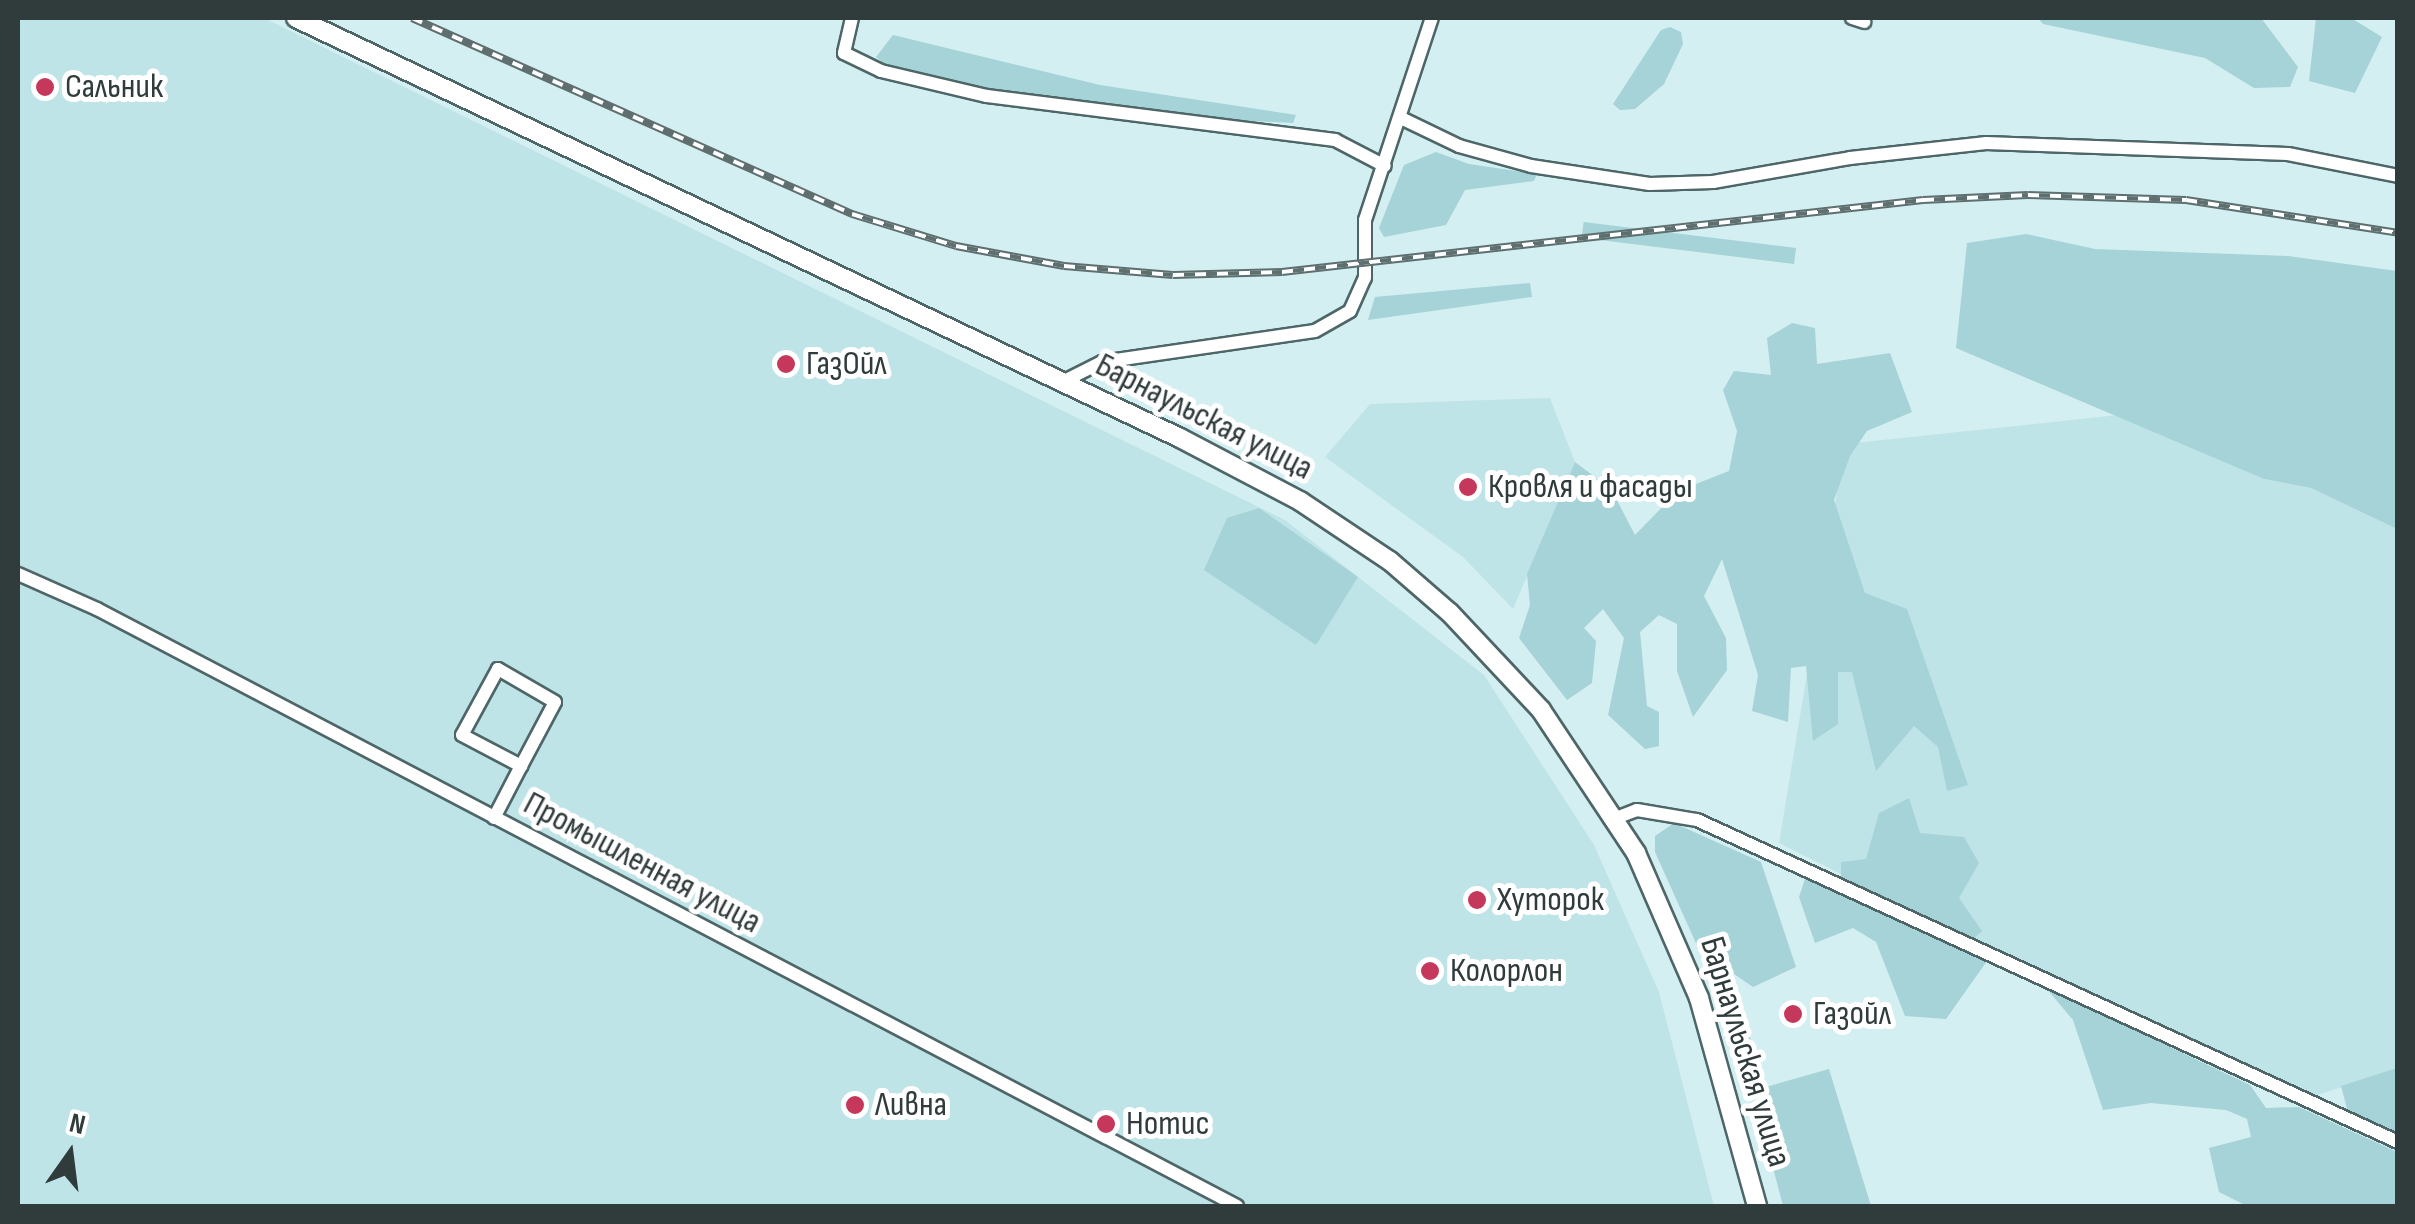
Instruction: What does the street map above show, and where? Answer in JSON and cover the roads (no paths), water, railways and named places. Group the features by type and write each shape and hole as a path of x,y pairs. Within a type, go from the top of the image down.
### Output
{"highway":[{"name":"Барнаульская улица","path":"296,18 1062,382 1286,493 1390,561 1517,682 1616,818 1687,962 1757,1206"}],"street":[{"path":"852,18 844,53 880,71 1005,98 1335,140 1385,166"},
{"path":"1062,382 1102,362 1315,331 1342,317 1362,294 1365,220 1403,119 1432,18"},
{"path":"1403,119 1459,146 1532,166 1650,184 1713,182 1986,143 2288,154 2398,176"},
{"name":"Промышленная улица","path":"18,574 97,609 1238,1206"},
{"path":"494,818 555,702 498,670 462,734 521,766"},
{"path":"1616,818 1637,810 1698,820 2398,1142"}],"railway":[{"path":"412,18 852,214 956,246 1064,266 1173,275 1282,272 1923,200 2028,195 2186,200 2398,233"}],"place":[{"name":"Сальник","path":"45,87"},
{"name":"ГазОйл","path":"786,364"},
{"name":"Кровля и фасады","path":"1468,487"},
{"name":"Хуторок","path":"1477,900"},
{"name":"Колорлон","path":"1430,971"},
{"name":"Газойл","path":"1793,1014"},
{"name":"Ливна","path":"855,1105"},
{"name":"Нотис","path":"1106,1124"}]}
